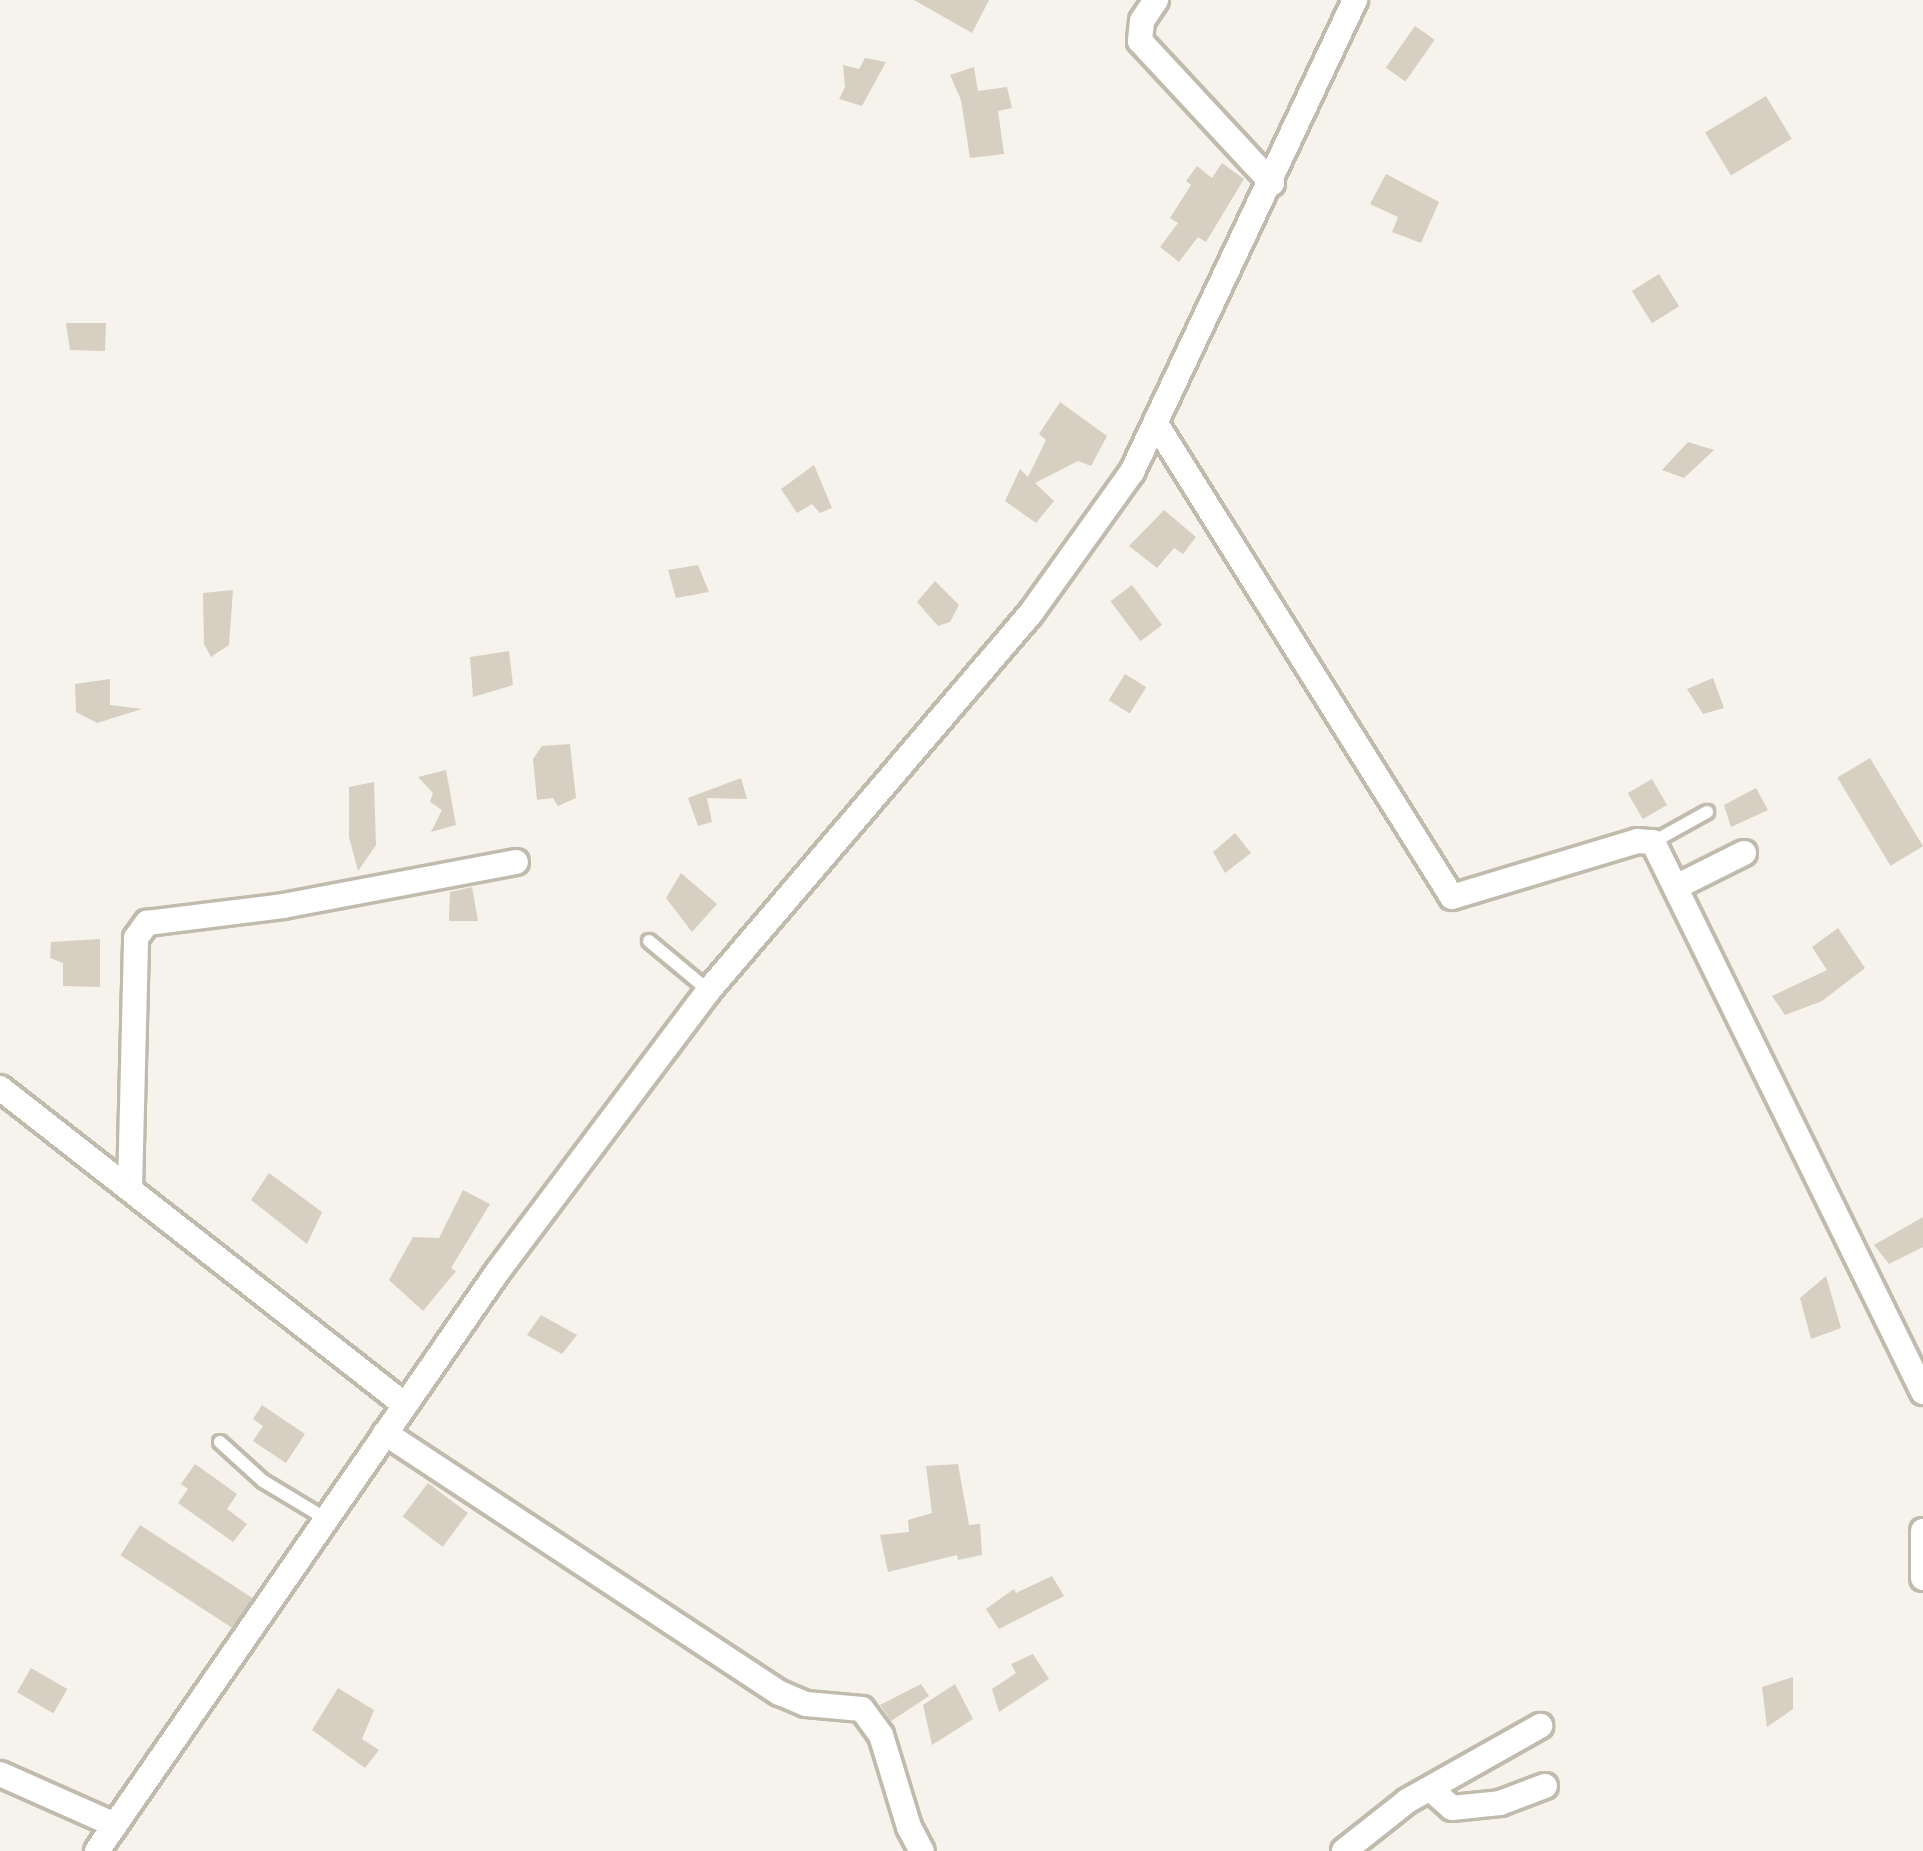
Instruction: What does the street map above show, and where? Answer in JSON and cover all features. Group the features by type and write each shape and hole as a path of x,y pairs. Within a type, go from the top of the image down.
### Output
{"street":[{"path":"1156,0 1142,21 1140,40 1272,183"},
{"path":"97,1851 498,1271 709,991 1030,613 1132,472 1158,427 1355,0"},
{"path":"1158,427 1452,897 1637,842 1653,842 1923,1391"},
{"path":"1676,887 1744,853"},
{"path":"130,1188 136,938 147,923 306,902 516,862"},
{"path":"0,1088 405,1406"},
{"path":"385,1433 780,1693 806,1704 862,1709 881,1735 922,1851"},
{"path":"1923,1531 1923,1577"},
{"path":"1344,1851 1407,1801 1540,1726"},
{"path":"0,1774 115,1825"},
{"path":"1432,1790 1453,1808 1500,1803 1545,1786"}],"lane":[{"path":"1653,842 1707,812"},
{"path":"649,941 709,991"},
{"path":"220,1442 263,1481 326,1519"}],"building":[{"path":"914,0 989,0 972,33"},
{"path":"1415,26 1435,40 1405,82 1386,68"},
{"path":"865,58 886,62 862,106 839,99 845,87 843,65 859,69"},
{"path":"974,67 978,91 1007,87 1012,108 998,111 1004,154 970,158 961,100 950,75"},
{"path":"1766,96 1792,139 1731,175 1705,133"},
{"path":"1222,163 1244,179 1206,242 1198,237 1179,262 1160,247 1178,223 1170,218 1191,185 1186,181 1197,166 1212,178"},
{"path":"1386,174 1439,202 1421,243 1392,232 1398,217 1370,204"},
{"path":"1659,274 1679,306 1652,323 1632,291"},
{"path":"66,323 106,323 105,351 70,350"},
{"path":"1060,402 1107,436 1091,466 1078,461 1035,483 1054,501 1036,523 1005,501 1020,469 1028,477 1046,440 1039,434"},
{"path":"1688,442 1714,450 1684,478 1662,470"},
{"path":"814,465 832,508 820,513 812,504 797,513 781,489"},
{"path":"1164,510 1196,537 1183,554 1174,548 1157,568 1129,546"},
{"path":"698,565 709,592 676,598 668,570"},
{"path":"935,581 959,605 950,622 938,626 917,602"},
{"path":"1132,585 1162,625 1141,641 1110,601"},
{"path":"233,590 229,645 211,657 204,644 203,593"},
{"path":"509,651 513,685 473,697 470,657"},
{"path":"1125,674 1146,687 1130,714 1109,700"},
{"path":"1713,678 1724,708 1703,714 1687,689"},
{"path":"110,679 110,705 142,709 97,723 76,712 75,684"},
{"path":"570,744 576,798 558,806 553,798 537,800 533,759 542,746"},
{"path":"1870,758 1923,846 1890,866 1837,778"},
{"path":"446,770 456,825 431,832 442,810 430,802 433,793 418,777"},
{"path":"741,778 747,799 707,798 712,822 698,826 688,798"},
{"path":"1652,779 1667,805 1643,819 1628,793"},
{"path":"374,782 376,845 358,871 349,837 349,787"},
{"path":"1756,788 1768,810 1731,827 1724,805"},
{"path":"1235,833 1251,853 1225,873 1213,852"},
{"path":"681,873 717,904 692,932 666,898"},
{"path":"472,887 478,921 449,921 450,892"},
{"path":"1838,928 1865,968 1822,1001 1785,1015 1772,996 1827,970 1812,947"},
{"path":"100,939 100,987 63,986 63,963 50,958 51,942"},
{"path":"269,1173 322,1212 307,1244 251,1200"},
{"path":"463,1190 490,1204 451,1268 456,1271 423,1311 389,1280 413,1237 439,1238"},
{"path":"1923,1217 1923,1247 1889,1264 1874,1245"},
{"path":"1826,1276 1841,1328 1811,1339 1800,1298"},
{"path":"541,1315 577,1335 562,1354 527,1335"},
{"path":"262,1405 305,1434 286,1463 253,1441 263,1426 253,1419"},
{"path":"195,1464 237,1494 227,1509 247,1524 233,1542 178,1503 188,1489 181,1484"},
{"path":"958,1464 969,1525 980,1524 982,1555 958,1560 957,1555 888,1572 880,1535 909,1532 908,1520 932,1513 926,1466"},
{"path":"428,1483 468,1513 443,1547 403,1517"},
{"path":"140,1525 252,1598 233,1628 120,1555"},
{"path":"1052,1576 1064,1596 999,1629 986,1609 1014,1589 1016,1593"},
{"path":"1033,1654 1049,1679 999,1712 992,1689 1016,1673 1011,1664"},
{"path":"31,1668 67,1689 53,1713 17,1692"},
{"path":"1793,1677 1793,1709 1767,1727 1762,1687"},
{"path":"921,1684 929,1696 891,1721 880,1705"},
{"path":"955,1684 973,1719 932,1745 923,1705"},
{"path":"338,1688 374,1710 362,1739 379,1750 365,1768 312,1730"}]}
